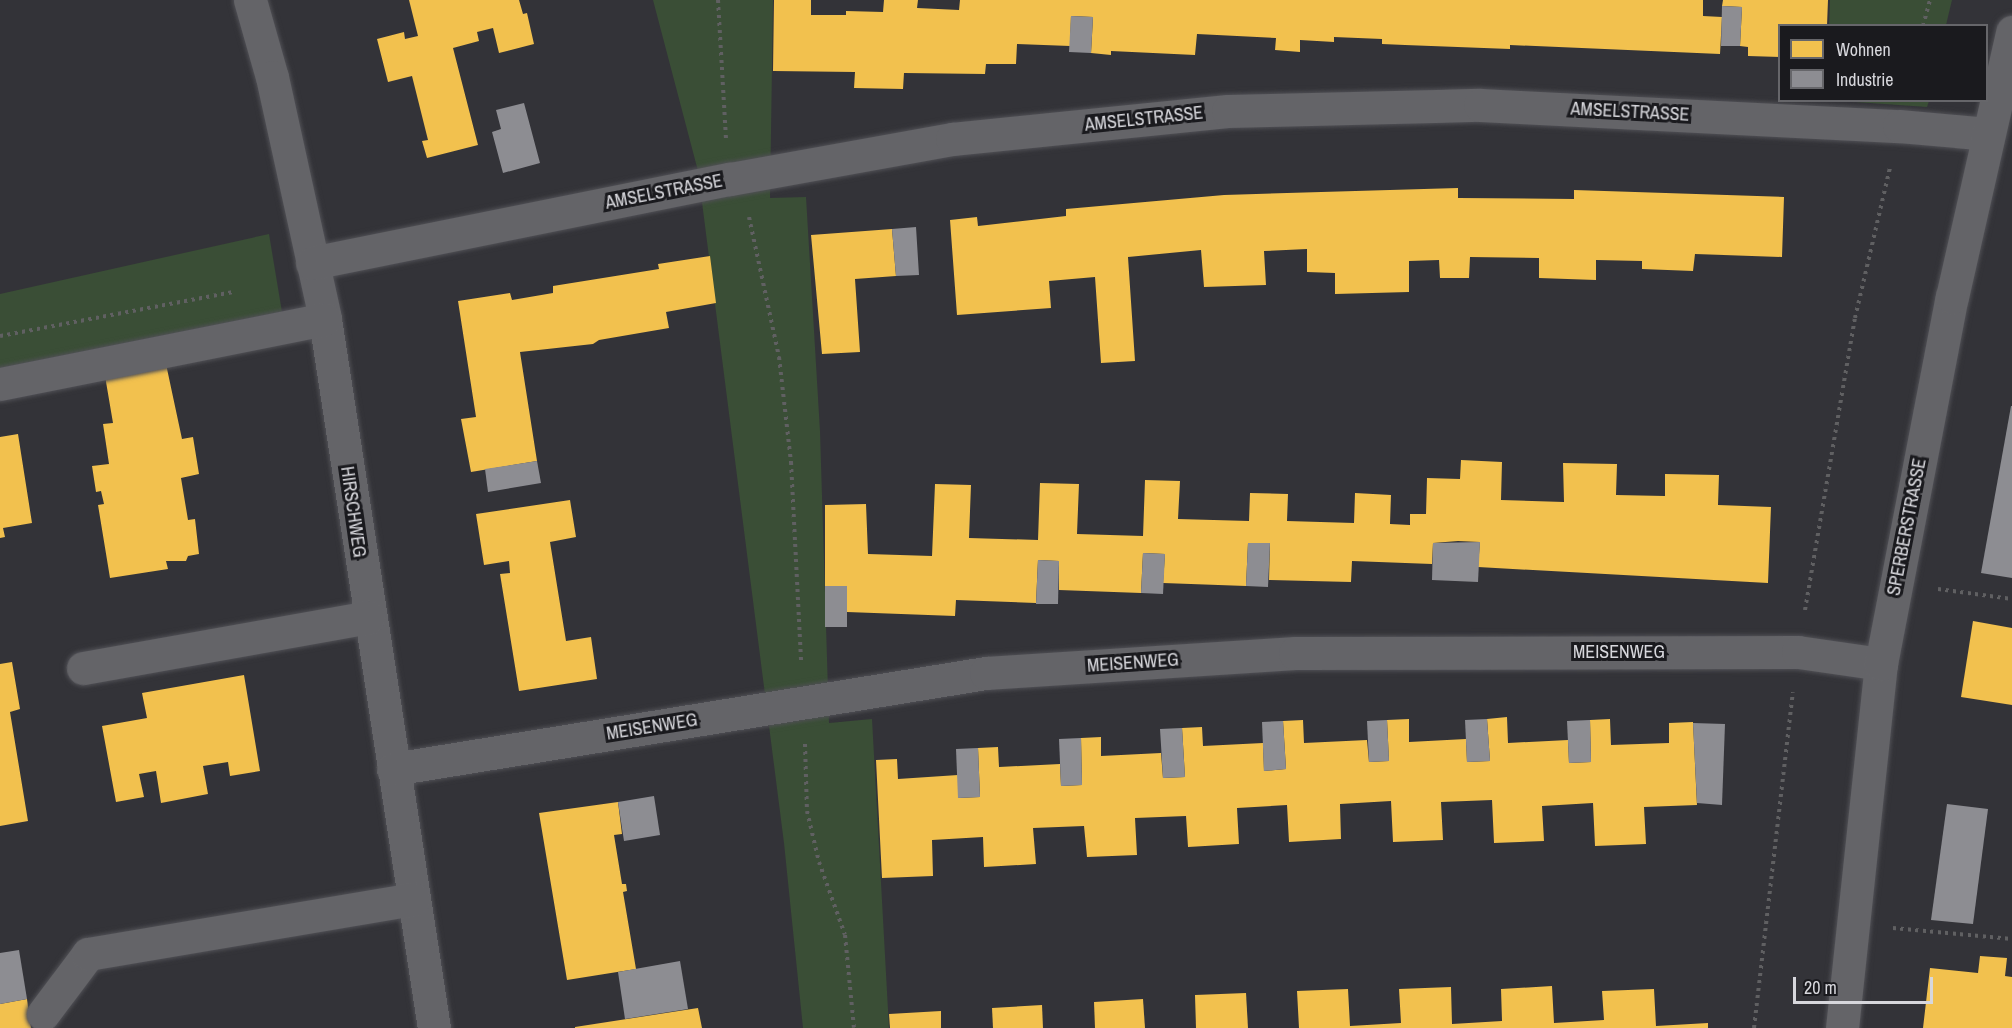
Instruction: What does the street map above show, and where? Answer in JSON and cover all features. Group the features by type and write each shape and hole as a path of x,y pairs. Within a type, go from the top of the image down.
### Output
{"street":[{"name":"HIRSCHWEG","path":"250,0 272,77 325,319 368,617 434,1028"},
{"name":"SPERBERSTRASSE","path":"1842,1028 1881,664 1988,134 2012,32"},
{"name":"AMSELSTRASSE","path":"312,264 735,178 952,139 1228,111 1480,105 1899,126 1988,134"},
{"path":"0,384 325,319"},
{"path":"83,668 368,617"},
{"name":"MEISENWEG","path":"393,769 986,673 1295,653 1798,652 1881,664"},
{"path":"43,1014 88,954 413,899"}],"path":[{"path":"718,0 735,178 780,368 791,462 807,811 819,862 846,935 854,1028"},
{"path":"1923,24 1929,0"},
{"path":"1754,1028 1798,652 1855,318 1899,126"},
{"path":"0,336 236,292"},
{"path":"1896,583 2012,599"},
{"path":"1852,925 2012,939"}],"green space":[{"path":"653,0 773,0 770,198 806,197 820,431 829,723 872,719 889,1028 803,1028 784,843 698,171"},
{"path":"1830,0 1952,0 1946,24 1829,24"},
{"path":"1856,102 1929,102 1927,107"},
{"path":"269,234 283,318 0,370 0,294"}],"building: Wohnen":[{"path":"409,0 519,0 523,14 527,13 534,44 499,53 493,28 477,32 479,41 453,48 478,145 427,158 422,141 428,140 412,76 388,82 377,39 404,32 405,39 418,36"},
{"path":"774,0 811,0 811,15 846,15 846,11 883,12 884,0 918,0 917,8 959,10 960,0 1703,0 1703,16 1722,17 1720,54 1510,45 1510,49 1382,44 1382,39 1334,37 1334,42 1300,40 1300,52 1275,50 1276,38 1197,34 1195,55 1111,51 1111,55 1091,53 1093,17 1071,16 1070,46 1017,44 1016,64 986,64 985,74 904,73 903,89 854,88 855,72 773,71"},
{"path":"1723,0 1828,0 1827,24 1778,24 1778,57 1748,56 1748,47 1740,46 1742,7 1722,6"},
{"path":"1458,188 1458,198 1574,199 1574,190 1784,197 1782,257 1695,254 1693,271 1642,269 1642,261 1596,260 1596,280 1539,278 1539,258 1470,257 1469,278 1440,278 1439,260 1409,261 1409,292 1335,294 1335,273 1307,272 1307,249 1264,251 1266,285 1204,287 1201,250 1128,257 1135,361 1101,363 1095,277 1049,281 1051,308 957,315 950,220 977,217 978,226 1066,216 1066,209 1224,195"},
{"path":"892,229 896,276 855,279 860,352 822,354 811,235"},
{"path":"710,256 716,303 666,312 669,328 599,340 593,344 520,352 537,461 471,472 461,419 476,417 458,301 510,293 512,300 553,293 553,286 659,269 658,264"},
{"path":"166,364 182,439 193,437 199,474 181,478 188,520 195,519 199,554 188,556 186,561 166,561 168,569 110,578 98,505 104,504 101,491 96,492 92,466 109,464 103,424 113,423 105,376"},
{"path":"18,434 32,523 3,528 5,537 0,538 0,437"},
{"path":"1461,460 1502,462 1501,500 1564,502 1563,463 1617,464 1616,495 1665,496 1665,474 1719,475 1718,505 1771,507 1768,583 1478,567 1480,542 1458,541 1433,543 1432,564 1352,561 1351,582 1269,580 1270,543 1248,543 1246,586 1163,583 1165,554 1143,553 1141,593 1059,590 1059,561 1038,560 1036,603 956,600 955,616 847,612 847,586 825,586 825,505 866,504 868,554 932,556 935,484 971,485 969,538 1038,540 1040,483 1079,484 1077,534 1143,536 1145,480 1180,481 1178,519 1249,521 1250,493 1288,494 1287,521 1354,523 1355,493 1391,495 1390,524 1410,525 1410,514 1426,514 1427,478 1460,479"},
{"path":"570,500 576,537 550,542 566,641 591,637 597,679 519,691 500,574 510,573 509,561 484,565 476,514"},
{"path":"1973,621 2012,628 2012,705 1961,697"},
{"path":"12,662 20,709 10,712 28,821 0,826 0,664"},
{"path":"244,675 260,771 230,776 228,762 203,766 208,794 161,803 156,771 139,774 144,797 116,802 102,726 147,718 142,693"},
{"path":"1507,717 1508,743 1568,740 1569,763 1591,762 1590,720 1610,719 1611,745 1669,743 1669,723 1693,722 1697,805 1644,807 1646,844 1595,846 1593,803 1542,806 1544,841 1494,843 1492,800 1441,802 1443,840 1393,842 1391,801 1340,804 1341,839 1289,842 1287,805 1237,808 1239,844 1188,847 1186,816 1135,818 1137,855 1087,857 1084,826 1033,828 1036,864 984,867 983,837 932,840 933,876 882,878 876,760 897,759 898,779 958,775 958,798 980,797 978,748 998,747 999,767 1060,764 1061,786 1082,785 1081,738 1101,737 1101,756 1161,753 1163,778 1185,777 1182,728 1202,727 1203,746 1263,743 1264,771 1286,769 1283,721 1303,720 1304,743 1367,740 1369,762 1389,761 1387,720 1409,719 1409,742 1466,739 1467,762 1490,761 1487,719"},
{"path":"618,802 622,834 614,835 622,884 626,884 627,891 623,892 636,969 567,980 539,813"},
{"path":"1980,956 2007,958 2005,976 2012,977 2012,1028 1923,1028 1930,968 1978,973"},
{"path":"1552,986 1554,1023 1604,1020 1602,991 1654,989 1656,1026 1708,1023 1708,1028 1299,1028 1297,991 1348,989 1350,1026 1401,1023 1399,989 1451,987 1452,1024 1502,1021 1501,989"},
{"path":"1246,993 1248,1028 1196,1028 1195,995"},
{"path":"27,999 31,1028 0,1028 0,1004"},
{"path":"1143,999 1145,1028 1095,1028 1094,1002"},
{"path":"1042,1005 1043,1028 993,1028 992,1008"},
{"path":"698,1008 702,1028 575,1028 575,1027"},
{"path":"941,1011 941,1028 890,1028 889,1014"}],"building: Industrie":[{"path":"1722,6 1742,7 1740,46 1721,46"},
{"path":"1071,16 1093,17 1091,53 1069,52"},
{"path":"524,103 540,163 503,173 492,132 501,129 496,110"},
{"path":"916,227 919,275 896,276 892,229"},
{"path":"2012,406 2012,578 1981,573"},
{"path":"537,461 541,483 488,492 485,469"},
{"path":"1480,542 1478,582 1432,580 1433,543"},
{"path":"1248,543 1270,543 1268,587 1246,586"},
{"path":"1143,553 1165,554 1163,594 1141,593"},
{"path":"1038,560 1059,561 1058,604 1036,604"},
{"path":"825,586 847,586 847,627 825,627"},
{"path":"1487,719 1490,761 1467,762 1465,720"},
{"path":"1387,720 1389,761 1369,762 1367,721"},
{"path":"1590,720 1591,762 1569,763 1567,721"},
{"path":"1283,721 1286,769 1264,771 1262,722"},
{"path":"1693,723 1725,724 1722,805 1697,803"},
{"path":"1182,728 1185,777 1163,778 1160,729"},
{"path":"1081,738 1082,785 1061,786 1059,739"},
{"path":"978,748 980,797 958,798 956,749"},
{"path":"654,796 660,835 624,841 618,802"},
{"path":"1947,804 1988,809 1973,924 1931,920"},
{"path":"19,950 27,999 0,1004 0,953"},
{"path":"680,961 688,1009 625,1019 618,972"}]}
